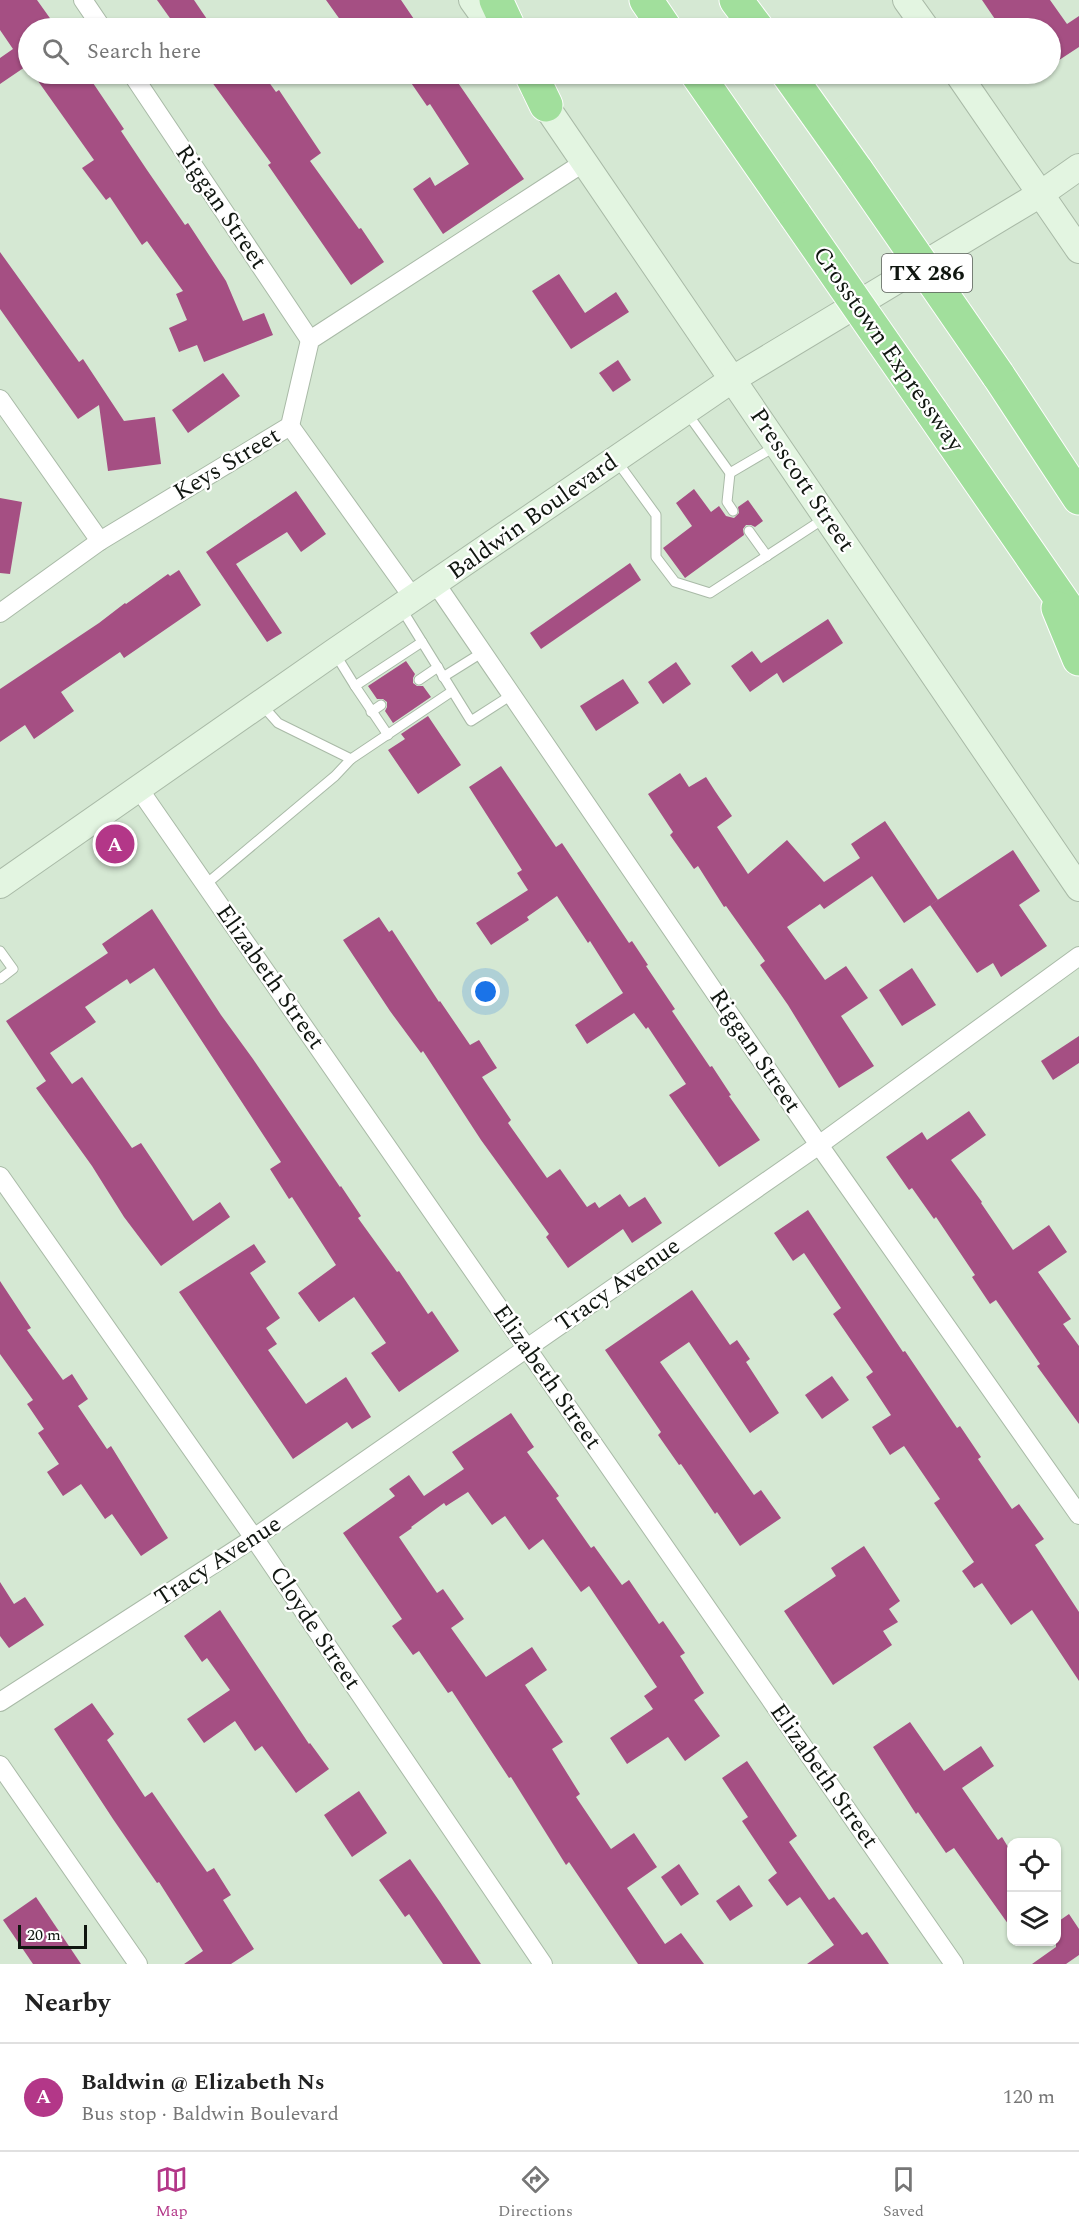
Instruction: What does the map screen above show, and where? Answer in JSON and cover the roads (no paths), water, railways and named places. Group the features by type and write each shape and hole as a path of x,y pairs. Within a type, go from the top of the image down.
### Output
{"highway":[{"path":"496,0 504,18"},
{"path":"646,0 658,18"},
{"path":"736,0 750,18"},
{"path":"536,84 546,105"},
{"name":"Crosstown Expressway","path":"704,84 1079,625"},
{"name":"TX 286","path":"795,84 1017,401 1079,498"},
{"path":"1017,401 1079,474"},
{"path":"1045,576 1079,659"}],"main road":[{"path":"472,0 485,18"},
{"path":"906,0 919,18"},
{"name":"Presscott Street","path":"531,84 1079,888"},
{"path":"965,84 1079,250"},
{"name":"Baldwin Boulevard","path":"0,885 334,652 733,379 1042,193 1079,167"}],"street":[{"path":"83,0 95,18"},
{"name":"Riggan Street","path":"139,84 310,340"},
{"path":"310,340 583,162"},
{"name":"Keys Street","path":"0,613 99,541 290,426 310,340"},
{"path":"0,399 99,541"},
{"path":"290,426 407,603"},
{"name":"Riggan Street","path":"436,584 819,1144 1079,1515"},
{"name":"Elizabeth Street","path":"139,789 954,1964"},
{"name":"Tracy Avenue","path":"0,1702 254,1539 819,1144 1079,956"},
{"name":"Cloyde Street","path":"0,1176 254,1539 543,1964"},
{"path":"0,1765 138,1964"}],"lane":[{"path":"686,411 730,473 727,502 733,511"},
{"path":"730,473 778,445"},
{"path":"616,460 656,515 656,557 675,582 710,593 827,516"},
{"path":"749,531 767,556"},
{"path":"407,603 422,642 471,721 513,694"},
{"path":"355,686 422,642"},
{"path":"334,652 388,735"},
{"path":"443,677 483,652"},
{"path":"419,680 438,667"},
{"path":"205,885 335,776 351,759 451,692"},
{"path":"262,704 278,723 351,759"},
{"path":"371,712 381,705"},
{"path":"0,951 13,969 0,979"}],"place":[{"name":"Baldwin @ Elizabeth Ns","path":"115,844"}]}
